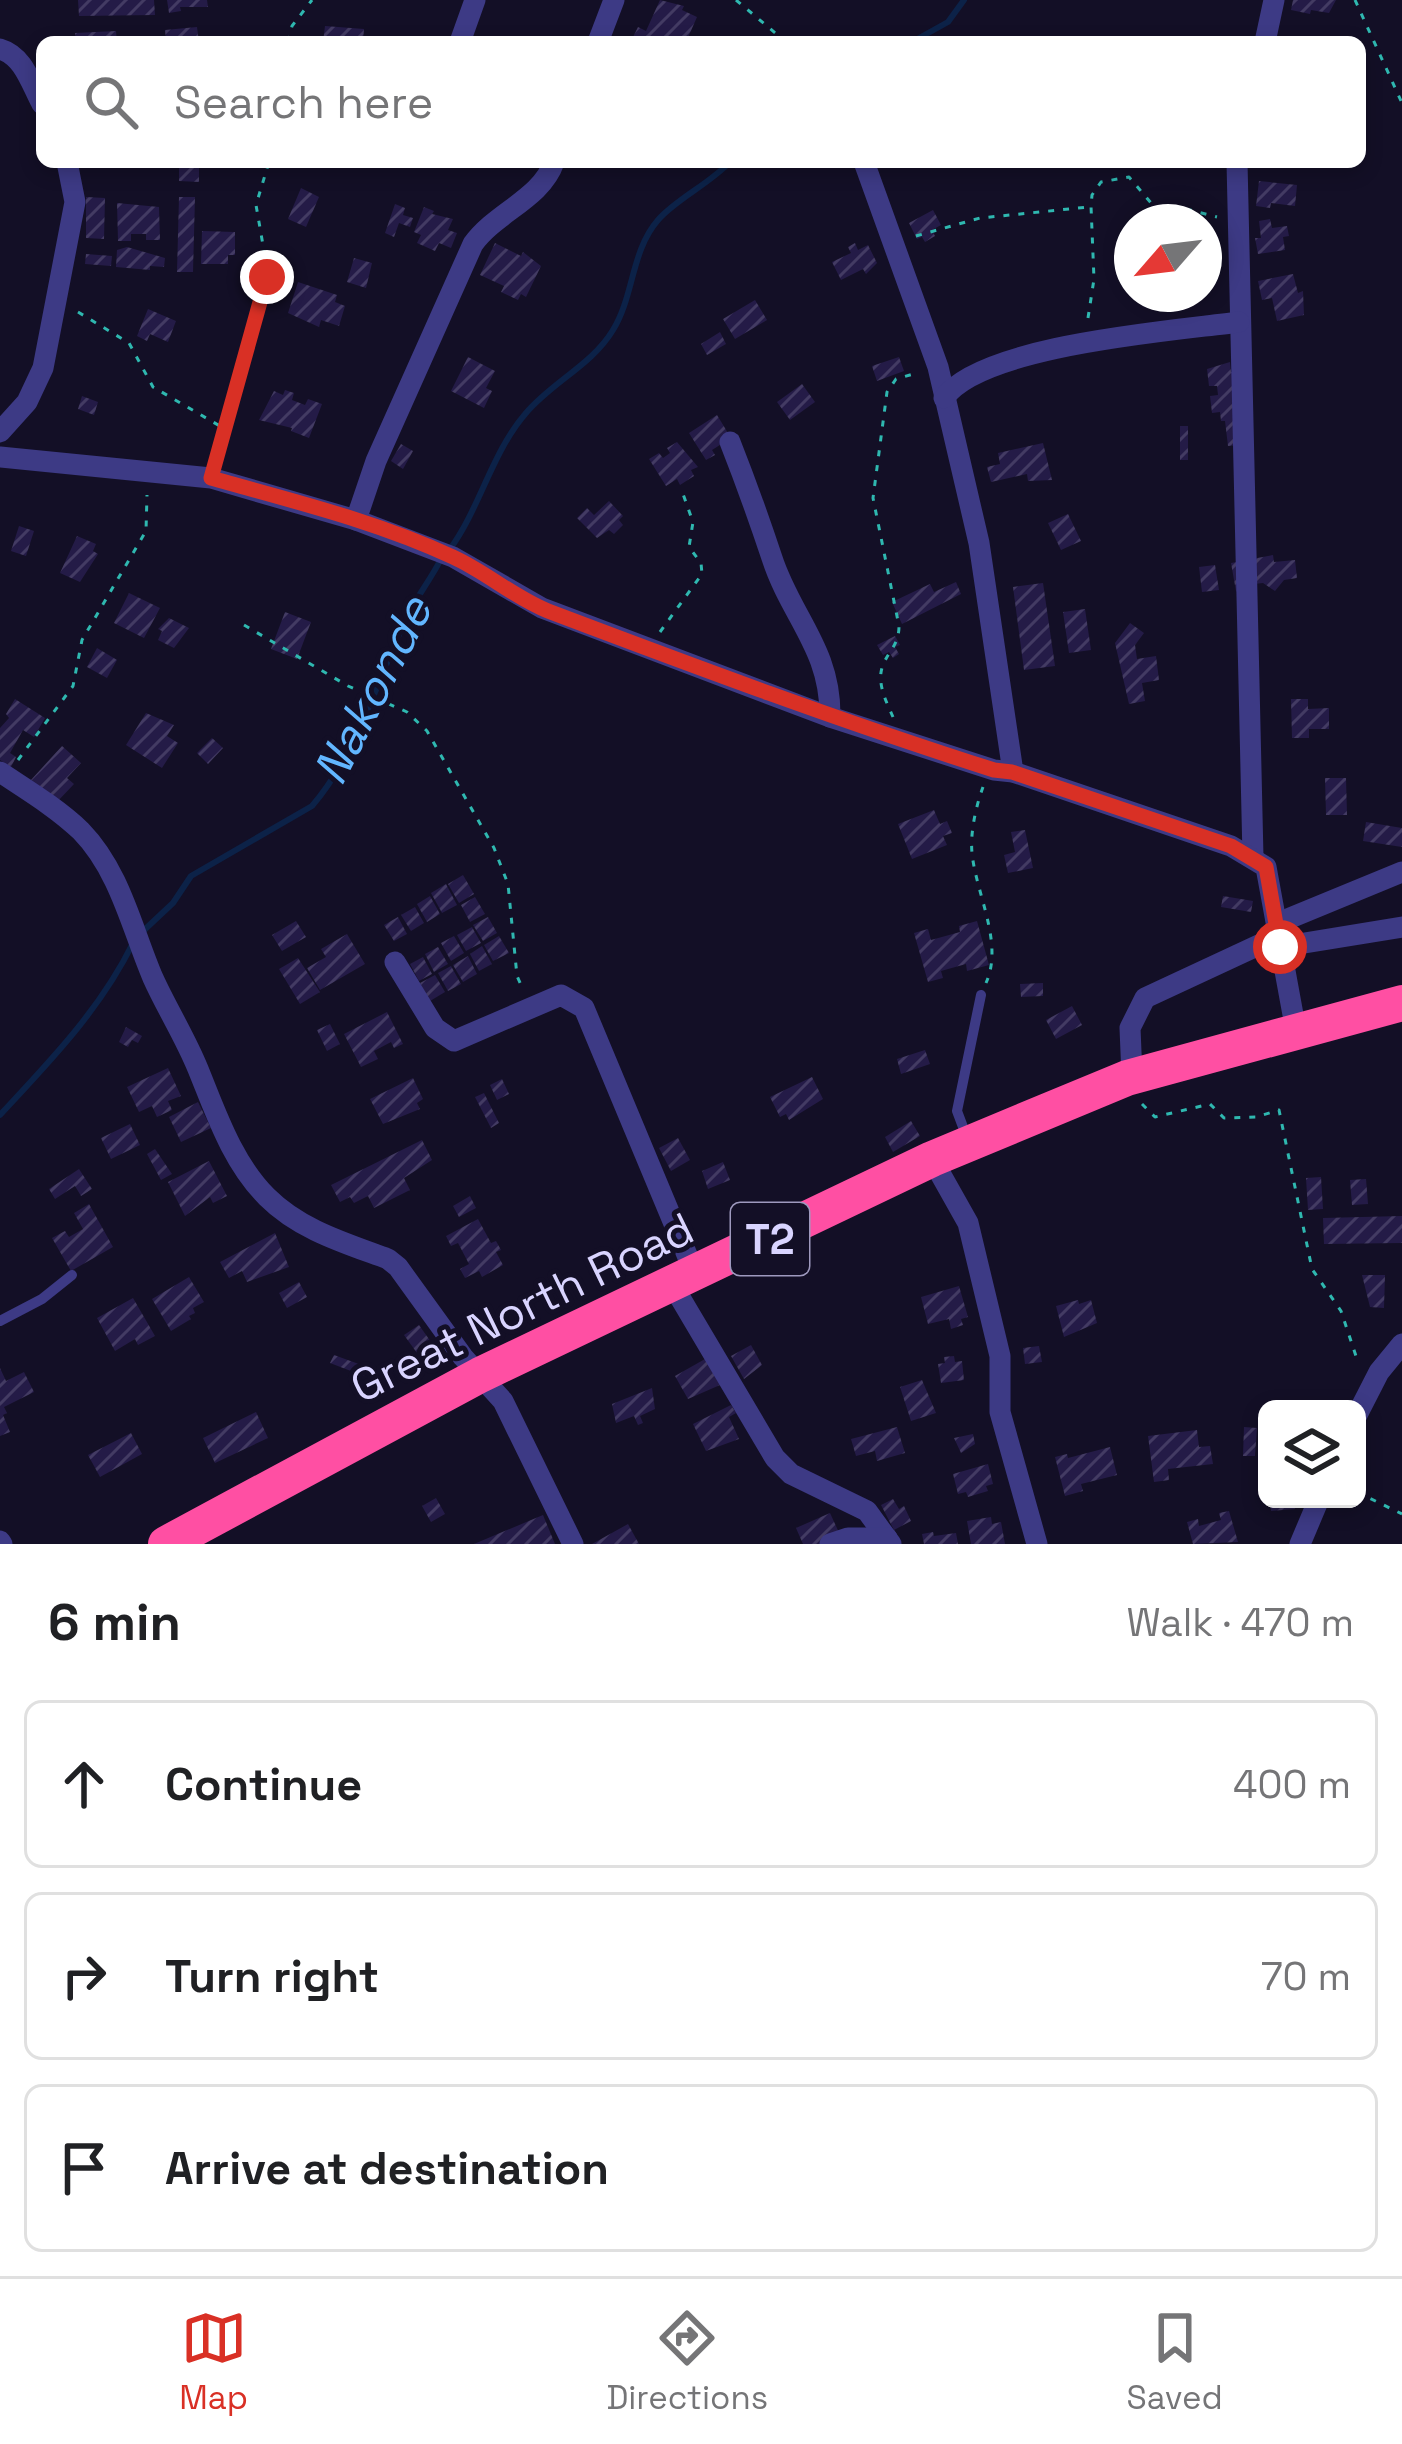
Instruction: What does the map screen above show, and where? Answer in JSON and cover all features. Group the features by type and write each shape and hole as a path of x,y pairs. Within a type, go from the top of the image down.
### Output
{"highway":[{"name":"Great North Road","path":"190,1539 480,1375 932,1159 1129,1077 1402,1003"}],"street":[{"path":"462,36 475,0"},
{"path":"600,36 614,0"},
{"path":"1265,36 1274,0"},
{"path":"0,49 21,63 36,92"},
{"path":"0,432 20,414 36,385 75,202 68,168"},
{"path":"356,520 376,461 473,244 497,217 544,184 551,168"},
{"path":"866,168 938,368 979,544 1003,771"},
{"path":"1237,168 1253,856"},
{"path":"944,398 963,378 982,370 1084,344 1239,322"},
{"path":"730,442 771,557 824,662 830,717"},
{"path":"0,458 211,478 356,520 453,557 542,608 830,717 1253,856 1266,867 1296,1031"},
{"path":"3,774 84,833 105,865 226,1136 250,1178 300,1223 398,1267 463,1358 503,1401 573,1544"},
{"path":"1129,1077 1130,1028 1145,998 1402,872"},
{"path":"1279,936 1402,927"},
{"path":"395,962 435,1028 454,1041 561,995 572,999 592,1020 684,1279 775,1458 790,1474 867,1511 889,1541"},
{"path":"932,1159 968,1223 1000,1356 1000,1412 1037,1544"},
{"path":"1364,1400 1402,1344"},
{"path":"1300,1544 1315,1508"},
{"path":"830,1544 848,1538 889,1541"}],"lane":[{"path":"970,1144 957,1111 981,995"},
{"path":"0,1321 42,1299 72,1275"}],"path":[{"path":"290,36 312,0"},
{"path":"736,0 779,36"},
{"path":"1355,0 1402,104"},
{"path":"211,478 266,290 256,205 267,168"},
{"path":"1084,344 1094,279 1091,206 1096,187 1124,176 1157,209 1190,210 1237,222"},
{"path":"892,244 959,221 1091,206"},
{"path":"56,298 129,343 153,387 227,430"},
{"path":"902,741 880,680 899,633 872,498 887,392 896,379 938,368"},
{"path":"3,774 73,686 82,640 146,531 149,504 141,471"},
{"path":"648,648 702,574 701,563 689,547 693,522 683,494"},
{"path":"244,625 348,686 407,712 427,731 494,848 508,884 517,976 524,989 550,1000"},
{"path":"981,995 992,969 992,950 972,839 980,795 1003,771"},
{"path":"1129,1077 1152,1117 1210,1104 1224,1118 1256,1117 1277,1108 1282,1112 1312,1269 1349,1331 1359,1400"},
{"path":"1366,1496 1402,1514"}],"building":[{"path":"78,0 154,0 155,15 79,16"},
{"path":"167,0 207,0 208,7 180,7 181,11 169,13"},
{"path":"660,0 684,6 682,10 697,17 689,36 634,36 638,27 646,31"},
{"path":"1293,0 1336,0 1329,13 1311,10 1310,14 1291,10"},
{"path":"325,26 364,29 363,36 324,36"},
{"path":"197,27 198,36 166,36 165,30"},
{"path":"116,31 116,36 75,36"},
{"path":"179,168 199,168 199,182 179,181"},
{"path":"1259,181 1297,185 1295,206 1256,206"},
{"path":"301,188 319,197 306,227 288,219"},
{"path":"86,197 105,198 104,239 86,238"},
{"path":"179,197 195,197 193,272 177,272"},
{"path":"117,203 159,207 160,240 131,234 131,241 118,241"},
{"path":"395,204 405,208 403,215 413,218 410,227 399,223 394,237 385,233"},
{"path":"424,207 453,219 448,230 457,233 451,248 439,243 435,251 417,243 421,235 414,232"},
{"path":"933,210 941,225 932,230 935,236 925,242 922,237 917,239 909,223"},
{"path":"1270,219 1272,228 1287,226 1285,250 1258,254 1259,221"},
{"path":"202,231 235,232 235,255 228,255 228,264 201,264"},
{"path":"495,243 521,256 523,252 541,266 526,297 521,294 518,300 501,292 504,286 480,275"},
{"path":"855,243 858,250 868,245 877,263 866,274 863,269 841,280 832,262 851,253 848,247"},
{"path":"127,247 165,258 164,267 116,267 117,250"},
{"path":"86,254 112,256 111,266 85,264"},
{"path":"354,258 372,263 366,288 347,282"},
{"path":"1293,274 1298,293 1303,291 1304,315 1277,321 1272,298 1262,300 1258,281"},
{"path":"298,282 337,295 335,302 345,306 339,326 321,320 319,327 288,313"},
{"path":"755,300 767,320 735,339 723,319"},
{"path":"148,309 176,321 168,342 150,334 147,341 137,336"},
{"path":"720,332 726,344 707,355 701,344"},
{"path":"468,357 495,371 486,388 492,391 484,408 451,391"},
{"path":"899,357 904,371 877,381 872,366"},
{"path":"1230,362 1231,372 1238,371 1240,445 1228,446 1225,421 1220,412 1212,413 1210,396 1218,395 1217,386 1209,386 1207,369"},
{"path":"802,384 815,402 790,420 777,402"},
{"path":"285,390 294,393 292,400 305,405 308,399 322,404 309,438 292,428 259,420 274,391 283,395"},
{"path":"82,396 98,402 94,415 78,409"},
{"path":"717,415 731,438 706,460 689,433"},
{"path":"1180,426 1188,426 1188,460 1180,460"},
{"path":"677,442 698,467 680,485 677,479 666,486 649,459 659,453 663,458"},
{"path":"1043,443 1052,480 1028,481 1027,474 991,482 987,467 1000,464 998,453"},
{"path":"401,444 413,451 403,469 391,461"},
{"path":"609,501 623,516 619,520 623,525 614,534 609,530 597,538 577,518 587,508 594,515"},
{"path":"1068,514 1081,541 1061,550 1048,523"},
{"path":"19,526 34,531 26,556 11,551"},
{"path":"77,536 96,544 93,551 98,554 80,582 60,573"},
{"path":"1273,555 1274,562 1295,560 1297,578 1284,580 1275,591 1263,583 1240,594 1236,591 1231,563"},
{"path":"1215,565 1219,590 1202,592 1199,567"},
{"path":"956,582 961,594 902,624 892,602 930,584 934,592"},
{"path":"1043,583 1055,666 1024,670 1013,587"},
{"path":"129,593 160,608 144,638 114,623"},
{"path":"1085,609 1091,650 1069,653 1063,612"},
{"path":"285,612 311,622 297,659 271,649"},
{"path":"169,618 189,628 174,648 158,640 162,631 158,629"},
{"path":"1130,623 1144,633 1135,645 1137,659 1156,656 1159,680 1142,683 1145,701 1129,704 1115,643"},
{"path":"895,636 899,654 893,658 889,652 883,655 877,645"},
{"path":"97,648 117,660 107,678 87,667"},
{"path":"15,699 45,718 34,737 23,730 10,753 16,757 11,767 0,760 0,728"},
{"path":"1291,699 1308,699 1308,709 1329,708 1329,729 1309,729 1309,738 1292,738"},
{"path":"146,713 174,725 167,736 178,743 162,768 126,745"},
{"path":"212,738 223,748 208,764 197,753"},
{"path":"62,746 81,763 67,778 74,784 56,803 31,780"},
{"path":"1325,778 1346,778 1347,815 1326,815"},
{"path":"934,810 940,824 947,821 952,833 943,836 947,845 912,859 898,824"},
{"path":"1366,822 1402,828 1402,847 1363,841"},
{"path":"1025,830 1033,868 1008,873 1004,855 1015,852 1011,832"},
{"path":"463,875 474,894 459,903 448,884"},
{"path":"446,884 457,905 442,913 431,893"},
{"path":"430,896 440,914 427,922 417,904"},
{"path":"1223,896 1253,901 1251,912 1221,907"},
{"path":"475,897 485,914 470,922 461,905"},
{"path":"415,907 424,923 411,931 401,915"},
{"path":"398,917 407,934 394,941 384,925"},
{"path":"488,917 497,933 483,941 473,925"},
{"path":"296,921 306,937 282,951 272,935"},
{"path":"977,921 989,965 967,971 966,964 941,971 943,978 928,982 914,933 928,929 931,940 960,932 959,926"},
{"path":"472,927 481,943 466,951 457,935"},
{"path":"347,934 365,964 320,990 307,968 326,957 321,949"},
{"path":"454,936 464,953 451,961 441,943"},
{"path":"499,936 509,953 493,961 484,945"},
{"path":"482,946 492,964 479,971 470,954"},
{"path":"438,947 448,964 434,972 425,954"},
{"path":"468,956 477,974 463,982 453,965"},
{"path":"423,957 432,974 419,981 410,964"},
{"path":"298,958 320,992 300,1004 279,969"},
{"path":"451,966 461,984 448,991 438,973"},
{"path":"435,975 445,992 430,1001 420,983"},
{"path":"1043,983 1043,996 1021,997 1020,984"},
{"path":"1072,1006 1082,1025 1056,1039 1046,1020"},
{"path":"387,1012 403,1044 394,1048 391,1042 374,1051 378,1059 361,1067 344,1034"},
{"path":"330,1024 340,1044 327,1051 317,1030"},
{"path":"126,1027 142,1036 128,1047 119,1042"},
{"path":"925,1050 930,1064 901,1074 897,1059"},
{"path":"168,1068 181,1096 168,1101 172,1110 157,1117 152,1106 139,1112 127,1087"},
{"path":"812,1077 823,1099 789,1120 786,1114 780,1117 770,1097"},
{"path":"413,1078 423,1099 417,1103 420,1109 383,1124 370,1099"},
{"path":"502,1079 509,1094 497,1100 490,1085"},
{"path":"484,1093 499,1123 491,1128 475,1097"},
{"path":"198,1102 211,1128 181,1142 169,1117"},
{"path":"911,1121 920,1136 893,1152 885,1137"},
{"path":"130,1124 140,1145 111,1159 101,1138"},
{"path":"678,1138 690,1160 671,1171 659,1148"},
{"path":"422,1140 432,1160 404,1178 410,1190 374,1208 368,1196 354,1203 350,1197 340,1202 331,1185"},
{"path":"155,1149 172,1174 161,1180 147,1154"},
{"path":"209,1161 227,1196 213,1203 210,1197 185,1216 168,1182"},
{"path":"723,1162 730,1180 708,1189 702,1171"},
{"path":"79,1169 92,1189 81,1196 75,1186 55,1199 49,1189"},
{"path":"1321,1177 1323,1209 1308,1210 1306,1178"},
{"path":"1366,1179 1368,1204 1352,1205 1350,1180"},
{"path":"470,1196 476,1208 459,1217 453,1206"},
{"path":"89,1204 113,1247 71,1271 52,1238 65,1231 69,1237 83,1229 74,1213"},
{"path":"1402,1216 1402,1243 1324,1244 1323,1218"},
{"path":"478,1219 491,1243 496,1241 501,1250 496,1252 503,1265 482,1277 479,1271 465,1278 460,1269 469,1264 458,1243 451,1246 446,1236"},
{"path":"275,1233 289,1267 247,1282 242,1271 229,1278 220,1262"},
{"path":"1362,1275 1385,1275 1384,1308 1370,1307"},
{"path":"189,1277 204,1302 193,1308 191,1319 171,1331 152,1299"},
{"path":"299,1282 307,1297 287,1308 279,1293"},
{"path":"959,1286 968,1317 961,1319 963,1325 951,1329 949,1319 928,1324 921,1297"},
{"path":"133,1298 155,1336 138,1345 135,1339 115,1351 97,1318"},
{"path":"1078,1300 1079,1304 1091,1300 1097,1323 1064,1337 1056,1306"},
{"path":"419,1325 431,1342 417,1353 404,1335"},
{"path":"751,1345 762,1365 744,1379 731,1356"},
{"path":"1039,1346 1042,1362 1025,1364 1023,1348"},
{"path":"334,1355 367,1367 364,1376 330,1363"},
{"path":"954,1356 955,1362 962,1361 964,1380 941,1383 938,1364"},
{"path":"705,1359 720,1385 688,1399 675,1376"},
{"path":"0,1368 6,1381 24,1372 34,1392 4,1407 10,1432 0,1436"},
{"path":"922,1380 936,1413 911,1421 900,1387"},
{"path":"652,1388 655,1409 640,1416 643,1423 638,1425 634,1416 616,1423 612,1404"},
{"path":"731,1405 736,1413 729,1417 739,1439 706,1451 693,1424"},
{"path":"256,1412 268,1438 215,1463 203,1438"},
{"path":"897,1427 905,1453 877,1461 875,1451 856,1456 851,1439"},
{"path":"1244,1427 1257,1428 1255,1456 1243,1456"},
{"path":"1197,1430 1199,1447 1210,1446 1213,1464 1168,1469 1169,1480 1154,1482 1148,1436"},
{"path":"131,1433 142,1454 100,1477 88,1455"},
{"path":"973,1434 975,1444 961,1453 954,1438"},
{"path":"1110,1447 1117,1475 1081,1484 1083,1491 1065,1496 1055,1457"},
{"path":"988,1464 993,1484 986,1486 988,1491 968,1497 966,1492 958,1494 953,1474"},
{"path":"436,1498 445,1514 431,1522 422,1506"},
{"path":"893,1499 899,1509 904,1506 911,1521 894,1530 881,1505"},
{"path":"1229,1511 1238,1542 1193,1544 1187,1522 1198,1519 1199,1526 1221,1520 1219,1513"},
{"path":"830,1513 841,1537 825,1544 803,1544 796,1528"},
{"path":"543,1515 555,1544 474,1544"},
{"path":"991,1517 992,1524 1001,1522 1005,1544 971,1544 967,1521"},
{"path":"628,1524 639,1544 592,1544"},
{"path":"933,1532 934,1536 956,1533 958,1544 924,1544 922,1534"}],"waterway":[{"name":"Nakonde","path":"923,36 948,22 964,0"},
{"name":"Nakonde","path":"450,549 514,428 613,330 649,232 673,206 723,168"},
{"name":"Nakonde","path":"141,933 173,903 191,876 312,806 355,738 408,615 441,559"},
{"name":"Nakonde","path":"0,1115 90,1013 133,943"}],"route":[{"path":"267,277 211,478 356,520 420,544 453,557 542,608 830,717 1231,846 1266,867 1280,947"}]}
